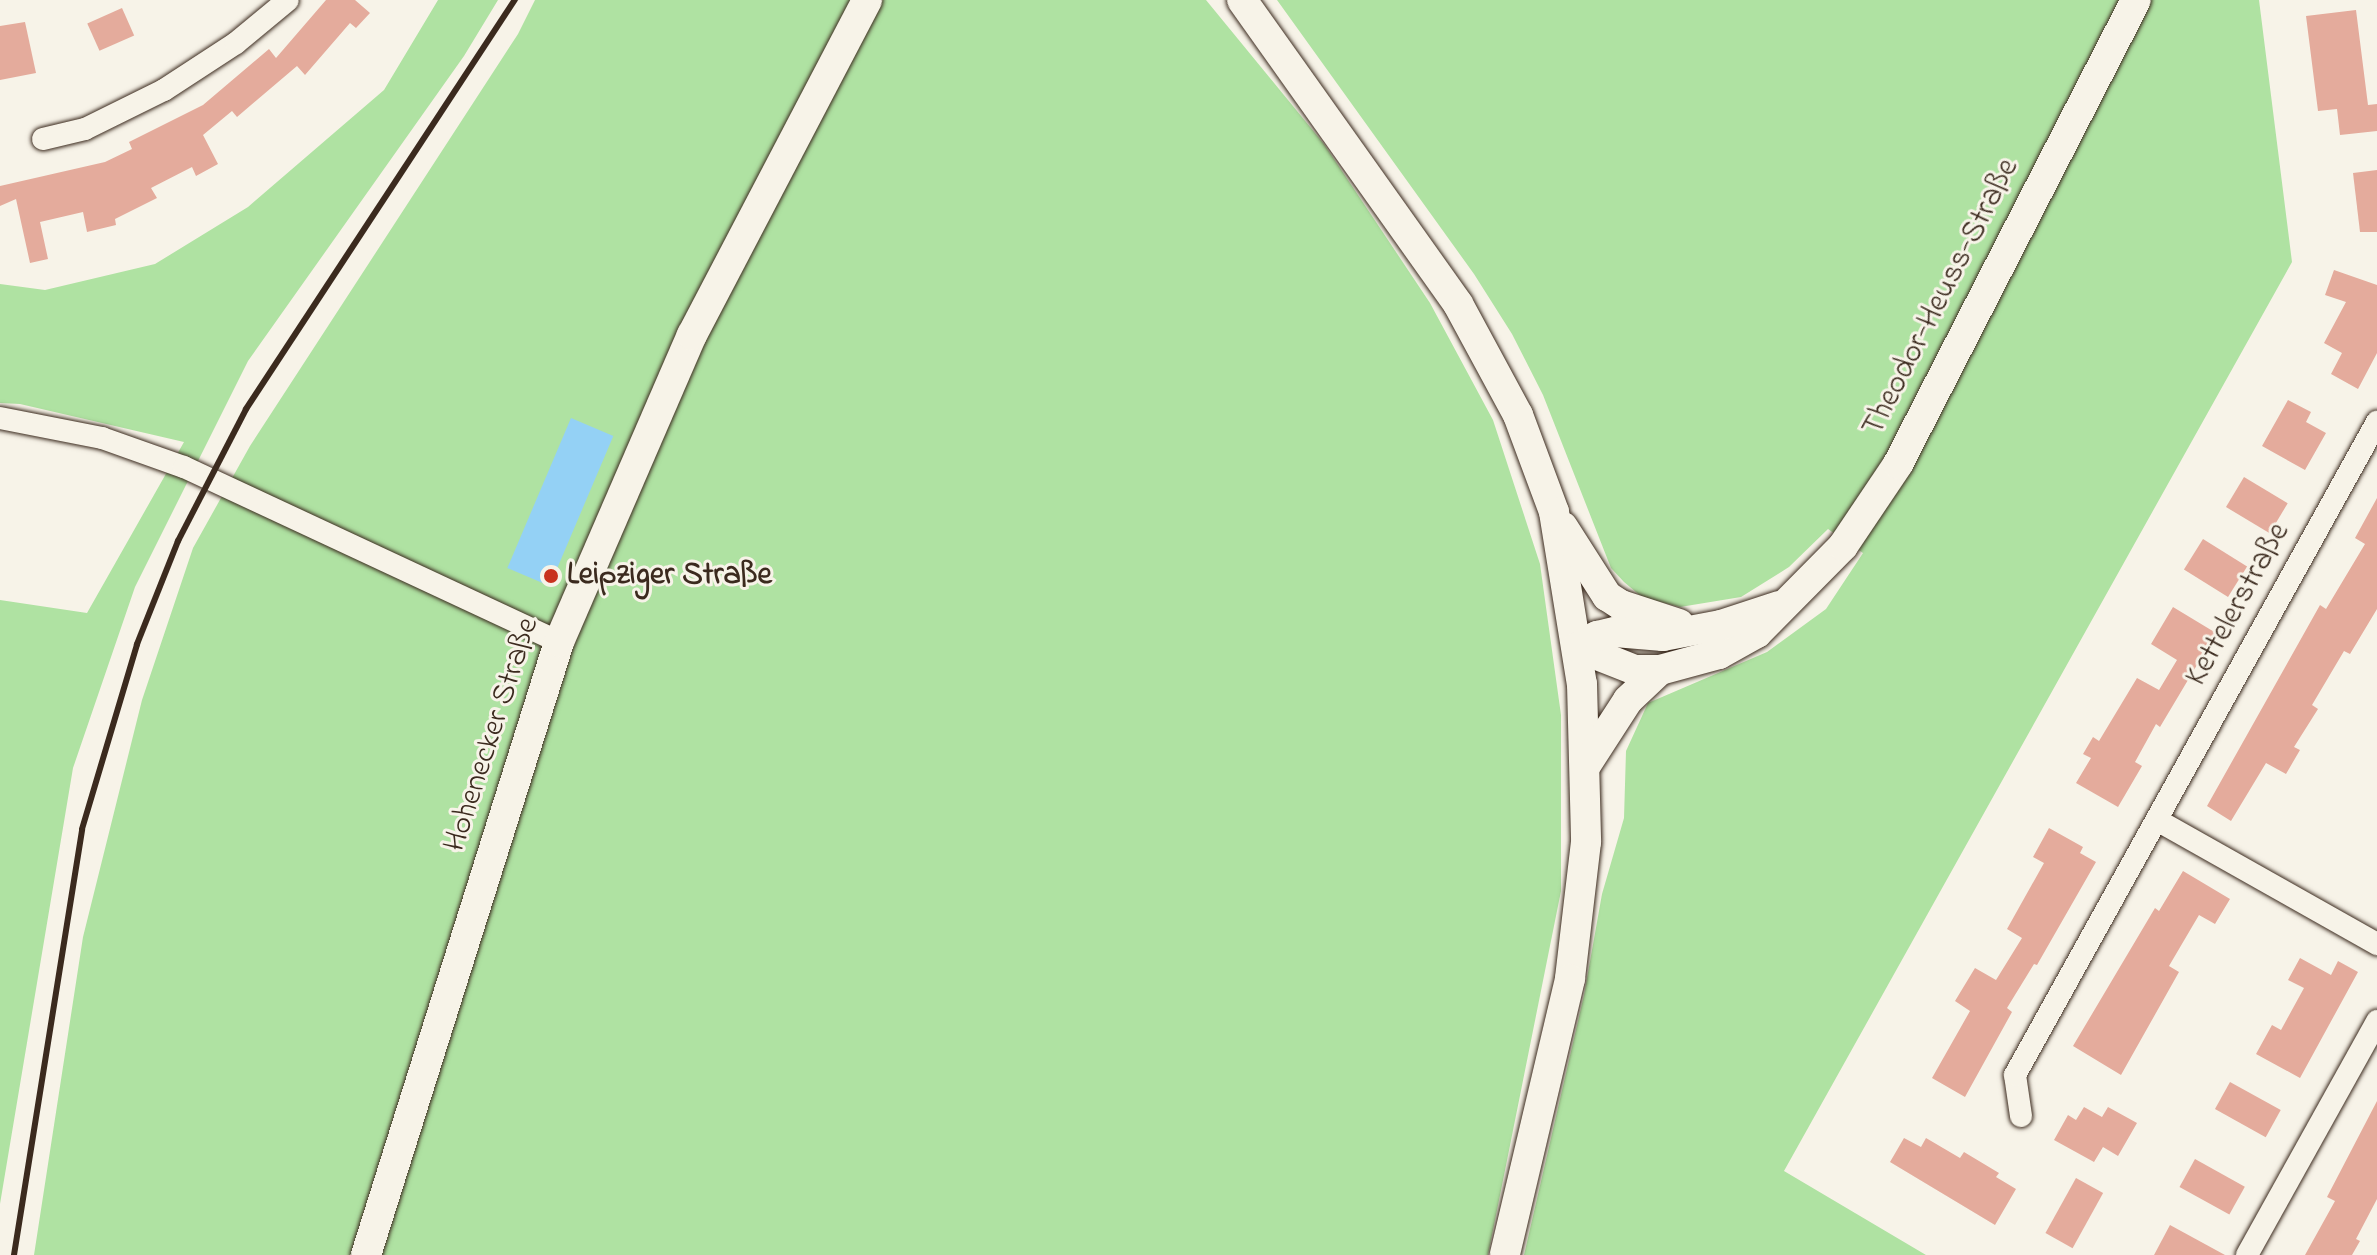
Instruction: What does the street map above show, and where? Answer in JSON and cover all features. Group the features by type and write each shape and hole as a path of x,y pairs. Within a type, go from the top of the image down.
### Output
{"street":[{"path":"43,139 85,129 164,90 236,43 288,0"},
{"name":"Hohenecker Straße","path":"366,1255 559,642 692,335 867,0"},
{"path":"1242,0 1458,304 1518,415 1554,512 1577,647 1586,765 1586,842 1570,979 1505,1255"},
{"name":"Theodor-Heuss-Straße","path":"1577,647 1635,670 1660,670 1719,654 1757,633 1781,605 1843,546 1898,464 2136,0"},
{"path":"0,418 102,438 184,467 559,642"},
{"name":"Kettelerstraße","path":"2021,1116 2015,1075 2377,422"},
{"path":"1554,512 1607,596 1633,610 1696,628"},
{"name":"Theodor-Heuss-Straße","path":"1577,647 1591,637 1615,632 1663,636 1781,605"},
{"path":"1586,765 1628,700 1660,670"},
{"path":"2157,820 2377,944"},
{"path":"2247,1255 2377,1021"}],"green space":[{"path":"438,0 498,0 464,56 248,361 135,587 73,768 0,1204 0,600 87,613 184,442 20,404 0,403 0,284 45,290 155,264 248,207 384,90"},
{"path":"535,0 1206,0 1324,144 1430,303 1493,420 1540,564 1561,715 1561,891 1488,1255 34,1255 83,937 142,700 193,548 250,446 518,34"},
{"path":"1277,0 2259,0 2292,262 1784,1171 1926,1255 1524,1255 1584,995 1602,894 1624,818 1626,751 1648,703 1767,652 1826,609 1863,553 1828,529 1789,567 1741,597 1680,607 1642,597 1624,582 1611,568 1543,395 1512,334 1474,274"}],"water":[{"path":"571,418 613,436 550,586 507,568"}],"building":[{"path":"326,0 355,0 370,13 356,28 350,23 305,75 297,66 237,117 232,111 203,135 218,164 196,176 192,167 151,188 157,198 115,219 116,225 87,232 83,212 40,222 48,259 30,263 16,199 0,206 0,186 105,162 132,149 129,142 203,105 269,49 276,58"},
{"path":"122,8 134,35 99,51 87,23"},
{"path":"2356,10 2368,105 2377,104 2377,131 2340,135 2337,109 2318,111 2306,16"},
{"path":"25,22 36,73 0,80 0,26"},
{"path":"2377,170 2377,232 2360,232 2353,173"},
{"path":"2334,270 2377,285 2377,353 2358,389 2331,374 2342,353 2324,343 2346,302 2325,295"},
{"path":"2288,400 2311,412 2306,422 2326,433 2305,470 2262,446"},
{"path":"2244,477 2288,503 2270,533 2226,507"},
{"path":"2377,498 2377,609 2350,654 2344,651 2312,705 2318,709 2294,747 2300,750 2286,774 2266,763 2231,821 2207,806 2320,605 2326,609 2365,544 2355,538"},
{"path":"2203,539 2247,567 2228,597 2184,570"},
{"path":"2173,607 2216,633 2160,727 2156,724 2135,762 2142,766 2118,807 2076,783 2091,758 2083,754 2093,737 2099,741 2137,678 2159,690 2177,660 2151,644"},
{"path":"2049,828 2083,847 2080,853 2096,862 2037,965 2034,964 2007,1008 2012,1012 1965,1097 1932,1078 1970,1011 1955,1001 1975,968 1996,980 2022,938 2007,929 2044,863 2033,857"},
{"path":"2183,871 2230,899 2215,924 2199,915 2169,966 2179,972 2121,1075 2073,1046 2155,908 2159,911"},
{"path":"2300,958 2331,975 2338,961 2358,972 2300,1078 2256,1054 2272,1025 2281,1030 2304,988 2288,980"},
{"path":"2230,1082 2281,1110 2266,1137 2215,1109"},
{"path":"2377,1101 2377,1199 2356,1239 2360,1241 2352,1255 2305,1255 2335,1201 2327,1197"},
{"path":"2084,1107 2102,1117 2108,1107 2137,1123 2118,1156 2103,1147 2094,1162 2054,1140 2068,1115 2076,1120"},
{"path":"1904,1138 1921,1147 1926,1138 1960,1158 1964,1152 1999,1173 1996,1177 2016,1189 1995,1225 1890,1162"},
{"path":"2195,1159 2245,1187 2229,1215 2179,1187"},
{"path":"2076,1178 2103,1193 2073,1248 2045,1233"},
{"path":"2170,1225 2225,1255 2154,1255"}],"railway":[{"path":"14,1255 82,829 137,644 178,541 246,409 515,0"}],"place":[{"name":"Leipziger Straße","path":"551,576"}]}
